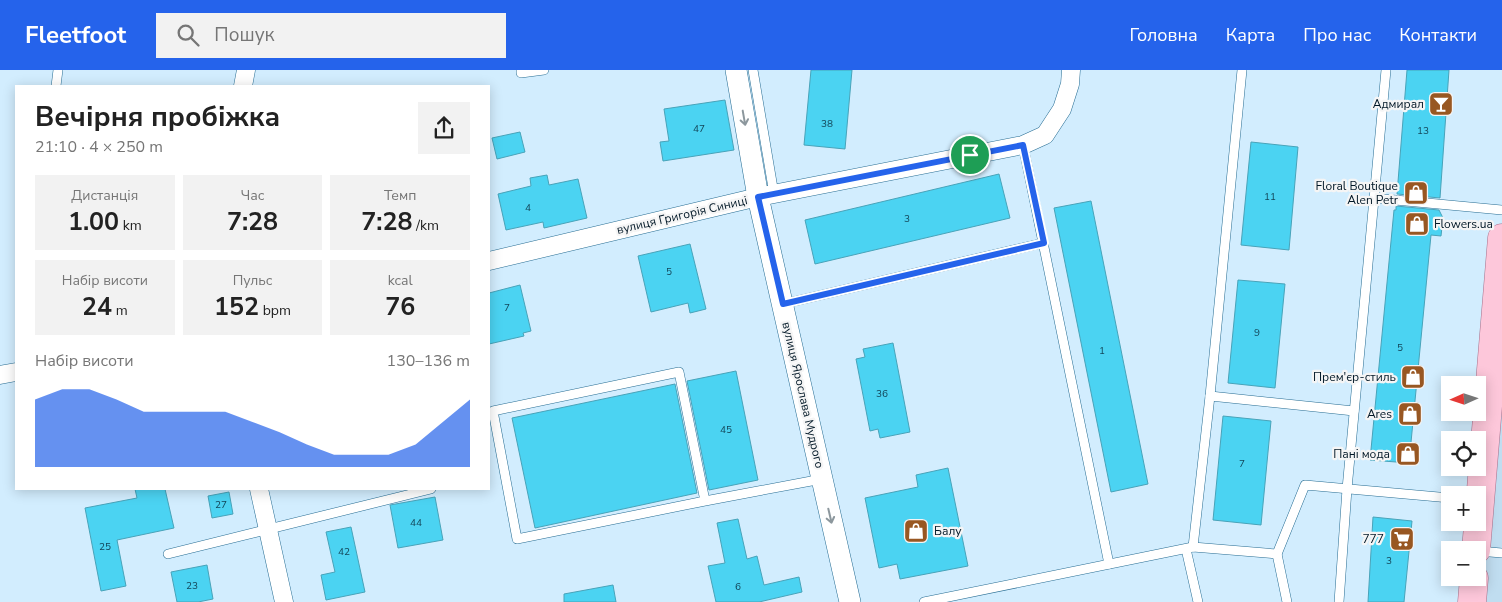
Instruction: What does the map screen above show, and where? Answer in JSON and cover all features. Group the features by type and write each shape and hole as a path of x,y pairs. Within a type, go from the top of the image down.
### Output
{"main road":[{"path":"1481,486 1499,309 1502,238"},
{"path":"1472,602 1473,586"}],"street":[{"path":"243,85 246,70"},
{"name":"вулиця Ярослава Мудрого","path":"736,70 766,195 783,304 850,602"},
{"name":"вулиця Григорія Синиці","path":"490,262 766,195 1023,145 1045,135 1054,122 1062,109 1070,84 1071,70"},
{"path":"0,375 15,372"},
{"path":"259,490 284,602"}],"lane":[{"path":"56,85 58,70"},
{"path":"521,70 521,73 544,70"},
{"path":"753,70 766,195"},
{"path":"1198,602 1189,548 1210,396 1242,70"},
{"path":"1339,602 1347,489 1386,70"},
{"path":"1023,145 1109,564"},
{"path":"1374,198 1502,210"},
{"path":"783,304 1044,243"},
{"path":"705,501 679,372 494,411 518,539 822,479"},
{"path":"1210,396 1354,411"},
{"path":"1287,602 1277,554 1305,486 1441,497"},
{"path":"168,554 427,490"},
{"path":"924,602 1189,548 1277,554"},
{"path":"1486,552 1502,553"}],"shaded area":[{"path":"1502,309 1502,602 1472,602 1476,586 1486,586 1486,541 1479,541 1480,531 1486,531 1486,486 1484,486"}],"building":[{"path":"811,70 852,70 845,149 804,145"},
{"path":"1407,70 1449,70 1440,198 1397,194"},
{"path":"725,100 734,150 663,161 660,142 669,141 664,109"},
{"path":"520,132 525,152 497,159 492,138"},
{"path":"1251,142 1298,147 1289,250 1241,245"},
{"path":"999,174 1010,218 815,264 805,220"},
{"path":"547,175 549,185 578,179 587,218 544,228 543,222 506,230 498,194 531,186 530,178"},
{"path":"1091,201 1148,484 1111,492 1054,208"},
{"path":"1396,206 1439,210 1443,218 1441,236 1431,235 1409,463 1370,460 1394,210 1396,210"},
{"path":"690,244 706,309 690,313 688,303 651,312 638,256"},
{"path":"1238,280 1285,284 1275,388 1228,383"},
{"path":"520,285 531,331 523,333 524,336 490,344 490,293"},
{"path":"893,343 910,432 880,438 878,429 870,431 856,359 865,357 863,349"},
{"path":"736,371 758,480 709,490 687,381"},
{"path":"675,384 697,493 535,528 512,418"},
{"path":"1223,416 1271,421 1261,525 1213,520"},
{"name":"Балу","path":"948,468 968,566 900,579 897,564 879,568 865,498 918,487 916,475"},
{"path":"135,490 165,490 174,528 117,540 126,586 101,591 85,508 137,498"},
{"path":"229,492 233,514 212,518 208,496"},
{"path":"435,497 443,540 398,548 390,505"},
{"path":"1373,517 1412,521 1404,602 1368,602"},
{"path":"738,519 747,559 757,556 764,585 799,577 802,592 759,602 716,602 708,566 725,563 717,523"},
{"path":"351,527 365,592 326,600 321,575 335,572 326,532"},
{"path":"207,565 213,599 198,602 177,602 171,572"},
{"path":"613,585 616,602 564,602 564,594"}],"place":[{"name":"Адмирал","path":"1441,104"},
{"name":"Floral Boutique Alen Petr","path":"1416,193"},
{"name":"Flowers.ua","path":"1417,224"},
{"name":"Прем'єр-стиль","path":"1413,377"},
{"name":"Ares","path":"1410,414"},
{"name":"Пані мода","path":"1408,454"},
{"name":"Балу","path":"916,531"},
{"name":"777","path":"1402,539"}],"route":[{"path":"1023,145 1044,243 783,304 758,197 970,155 1023,145"}]}
